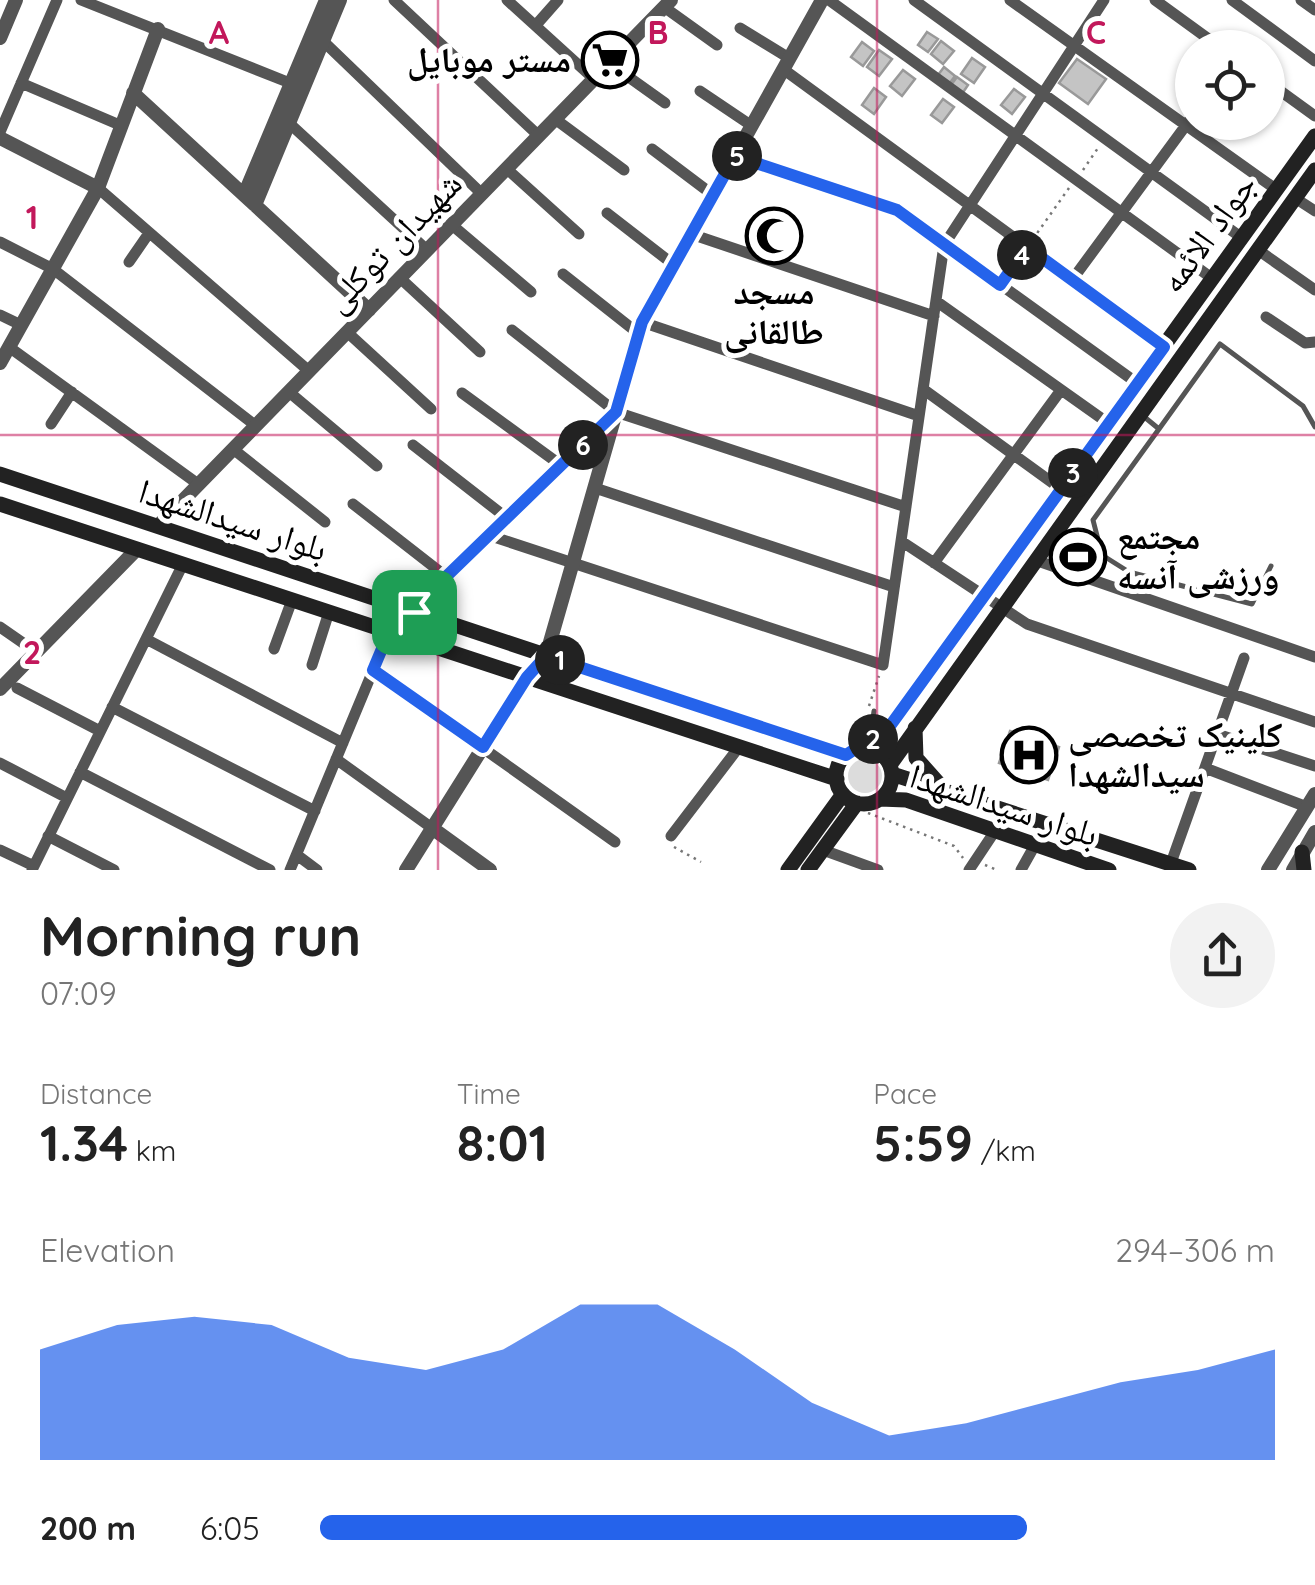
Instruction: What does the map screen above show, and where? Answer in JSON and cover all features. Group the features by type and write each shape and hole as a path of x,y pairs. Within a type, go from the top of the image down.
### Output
{"main road":[{"name":"جواد الائمه","path":"862,748 879,734 983,597 1315,136"},
{"name":"جواد الائمه","path":"891,770 916,726 1315,170"},
{"path":"1242,238 1258,250"},
{"name":"بلوار سیدالشهدا","path":"0,474 846,755"},
{"name":"بلوار سیدالشهدا","path":"0,504 739,747 848,796"},
{"path":"389,632 414,612"},
{"path":"527,677 546,656"},
{"path":"916,726 914,744 922,769 952,793"},
{"path":"808,870 848,796 846,755 862,748 879,752 891,770 890,788 880,799 848,796"},
{"name":"بلوار سیدالشهدا","path":"891,770 1190,870"},
{"path":"788,870 848,796"},
{"name":"بلوار سیدالشهدا","path":"880,799 906,800 1108,870"},
{"path":"1302,852 1304,870"}],"street":[{"path":"0,38 16,0"},
{"path":"56,0 0,135 98,188 309,371"},
{"path":"81,0 297,86"},
{"path":"249,200 297,86 326,0"},
{"path":"262,171 288,124 297,86 340,0"},
{"path":"394,0 539,136"},
{"path":"508,0 594,79"},
{"path":"536,25 558,0"},
{"path":"546,656 640,328 825,0 1213,279"},
{"path":"914,0 1242,238"},
{"path":"1010,0 1175,111"},
{"path":"491,536 883,665 944,245 1104,0"},
{"path":"1155,0 1196,30"},
{"path":"1232,0 1315,61"},
{"path":"1302,0 1315,10"},
{"path":"662,4 718,46"},
{"name":"شهیدان توکلی","path":"158,526 610,63 662,4"},
{"path":"740,28 970,205 1164,347"},
{"path":"0,363 98,188 158,29"},
{"path":"323,40 482,194"},
{"path":"610,63 665,103"},
{"path":"21,83 122,126"},
{"path":"700,92 752,126"},
{"path":"134,93 369,310"},
{"path":"1285,94 1315,116"},
{"path":"554,120 624,170"},
{"path":"288,124 427,250"},
{"path":"1072,280 1176,140"},
{"path":"1214,140 1277,190"},
{"path":"652,149 713,195"},
{"path":"735,156 897,210 1137,383"},
{"path":"506,168 580,234"},
{"path":"1295,198 1315,211"},
{"path":"608,213 674,265"},
{"path":"452,224 531,292"},
{"path":"129,262 149,233"},
{"path":"691,234 934,316"},
{"path":"0,242 53,269 256,426"},
{"path":"1258,250 1315,290"},
{"path":"563,274 640,328 919,416"},
{"path":"400,278 480,352"},
{"path":"936,301 1108,423"},
{"path":"0,314 21,325"},
{"path":"1266,317 1305,343 1315,342"},
{"path":"512,330 616,412 906,507"},
{"path":"347,332 430,408"},
{"path":"9,347 198,484"},
{"path":"923,389 1061,488"},
{"path":"934,563 1061,390"},
{"path":"51,424 72,392"},
{"path":"289,392 377,466"},
{"path":"462,394 562,466"},
{"path":"414,612 616,412"},
{"path":"413,445 508,519"},
{"path":"233,449 324,522"},
{"path":"594,488 894,587"},
{"path":"353,504 448,578"},
{"path":"901,541 1027,624 1315,722"},
{"path":"0,689 136,549"},
{"path":"1035,560 1315,657"},
{"path":"0,850 33,868 183,564"},
{"path":"274,649 292,600"},
{"path":"312,665 329,612"},
{"path":"0,627 36,652"},
{"path":"290,870 389,632"},
{"path":"146,640 343,743"},
{"path":"1171,864 1244,658"},
{"path":"373,670 614,842"},
{"path":"406,870 527,677"},
{"path":"17,688 100,731"},
{"path":"112,707 315,811"},
{"path":"1217,734 1315,766"},
{"path":"672,836 739,747"},
{"path":"336,759 490,870"},
{"path":"0,763 67,798"},
{"path":"1205,768 1311,801 1268,870"},
{"path":"80,772 270,870"},
{"path":"972,866 995,830"},
{"path":"1294,870 1315,832"},
{"path":"48,836 114,870"},
{"path":"1021,870 1035,844"},
{"path":"822,850 878,870"},
{"path":"296,855 317,870"}],"lane":[{"path":"1271,566 1252,604 1129,572 1102,554 1093,520 1220,344 1303,406 1315,426"},
{"path":"1140,413 1159,429"},
{"path":"874,711 872,726 879,734"}],"path":[{"path":"1000,285 1105,138"},
{"path":"848,796 954,846 972,866 997,870"},
{"path":"672,836 673,846 701,862"}],"shaded area":[{"path":"865,759 877,764 882,776 877,788 865,793 853,788 848,776 853,764"}],"building":[{"path":"927,32 938,39 928,52 918,45"},
{"path":"599,35 610,46 600,56 589,45"},
{"path":"941,41 954,51 943,64 931,54"},
{"path":"862,42 874,51 863,66 851,57"},
{"path":"879,50 892,59 879,76 867,67"},
{"path":"972,58 985,67 974,83 961,74"},
{"path":"1077,59 1106,79 1088,104 1059,83"},
{"path":"944,67 955,76 949,84 938,75"},
{"path":"903,70 915,79 902,96 890,86"},
{"path":"957,77 968,85 962,94 951,85"},
{"path":"874,88 886,97 874,114 862,105"},
{"path":"1014,89 1025,97 1012,114 1001,105"},
{"path":"943,99 954,107 942,123 931,115"},
{"name":"مجتمع ورزشی آنسه","path":"1080,534 1096,546 1078,570 1069,562 1067,552"},
{"path":"1010,731 1059,747 1048,780 999,763"}],"place":[{"name":"مستر موبایل","path":"610,60"},
{"name":"مسجد طالقانی","path":"774,236"},
{"name":"مجتمع ورزشی آنسه","path":"1078,557"},
{"name":"کلینیک تخصصی سیدالشهدا","path":"1029,755"}],"route":[{"path":"735,156 897,210 1000,285 1027,247 1164,347 890,726 846,755 546,656 527,677 483,747 373,670 389,632 414,612 616,412 642,322 735,156"}]}
